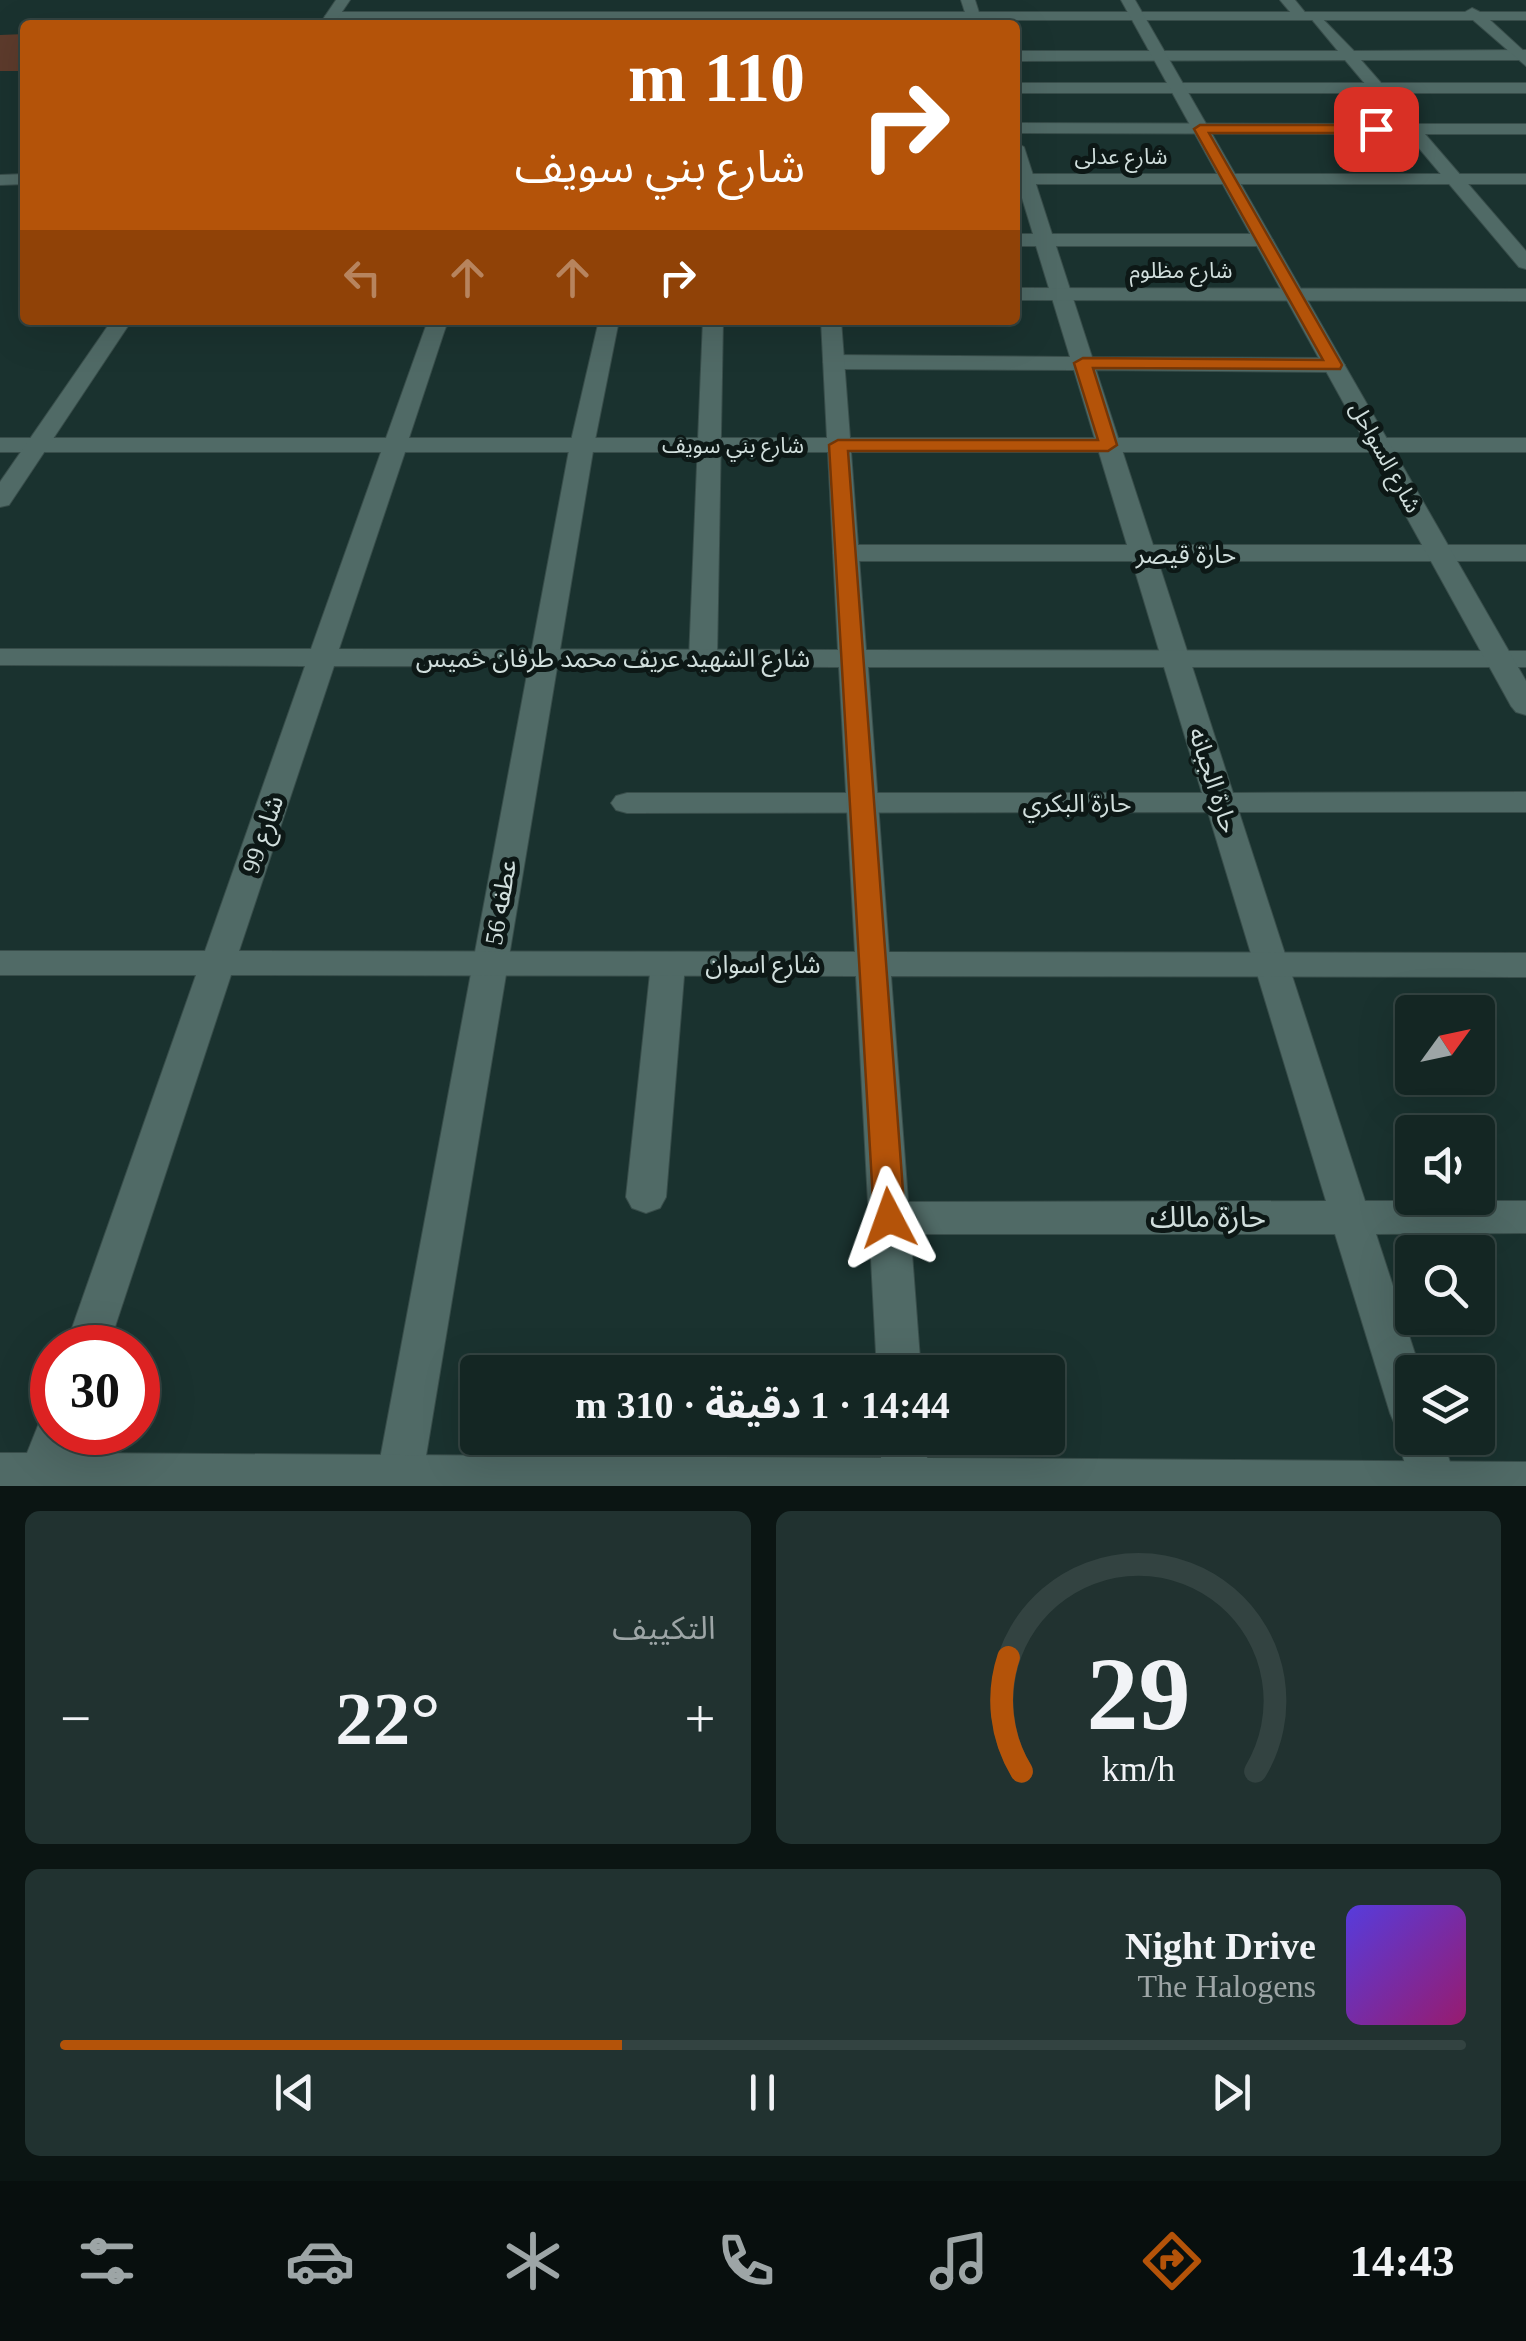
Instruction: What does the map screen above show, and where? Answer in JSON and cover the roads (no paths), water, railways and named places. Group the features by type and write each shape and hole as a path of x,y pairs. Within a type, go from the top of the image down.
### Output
{"street":[{"path":"330,20 343,0"},
{"path":"968,0 975,20"},
{"path":"1287,0 1349,55 1526,263"},
{"path":"1459,0 1524,57"},
{"path":"330,20 544,13 658,20 811,14 975,20 1133,8 1308,16 1526,16"},
{"name":"شارع السواحل","path":"1133,8 1440,554 1513,659 1526,706"},
{"path":"1020,56 1524,57"},
{"path":"1020,88 1526,88"},
{"path":"1020,128 1526,129"},
{"name":"شارع عدلى","path":"1020,179 1526,179"},
{"name":"حارة الجبانه","path":"1020,179 1030,240 1061,294 1395,1359"},
{"path":"1505,238 1526,238"},
{"path":"1030,240 1264,240"},
{"name":"شارع مظلوم","path":"1020,294 1526,294"},
{"path":"0,500 118,325"},
{"name":"شارع 99","path":"94,1325 436,325"},
{"name":"عطفه 56","path":"398,1481 582,445 608,325"},
{"path":"703,658 712,325"},
{"path":"831,325 898,1355"},
{"path":"834,362 1334,365"},
{"name":"شارع بني سويف","path":"0,444 1526,445"},
{"name":"حارة قيصر","path":"846,553 1526,554"},
{"name":"شارع الشهيد عريف محمد طرفان خميس","path":"0,657 1513,659"},
{"name":"حارة البكري","path":"627,803 1526,802"},
{"name":"شارع اسوان","path":"0,963 1526,966"},
{"path":"646,1196 668,964"},
{"name":"حارة مالك","path":"889,1218 1526,1218"},
{"path":"1425,1455 1434,1484"},
{"path":"34,1467 398,1481 632,1482 905,1467 1434,1484 1526,1482"}]}
